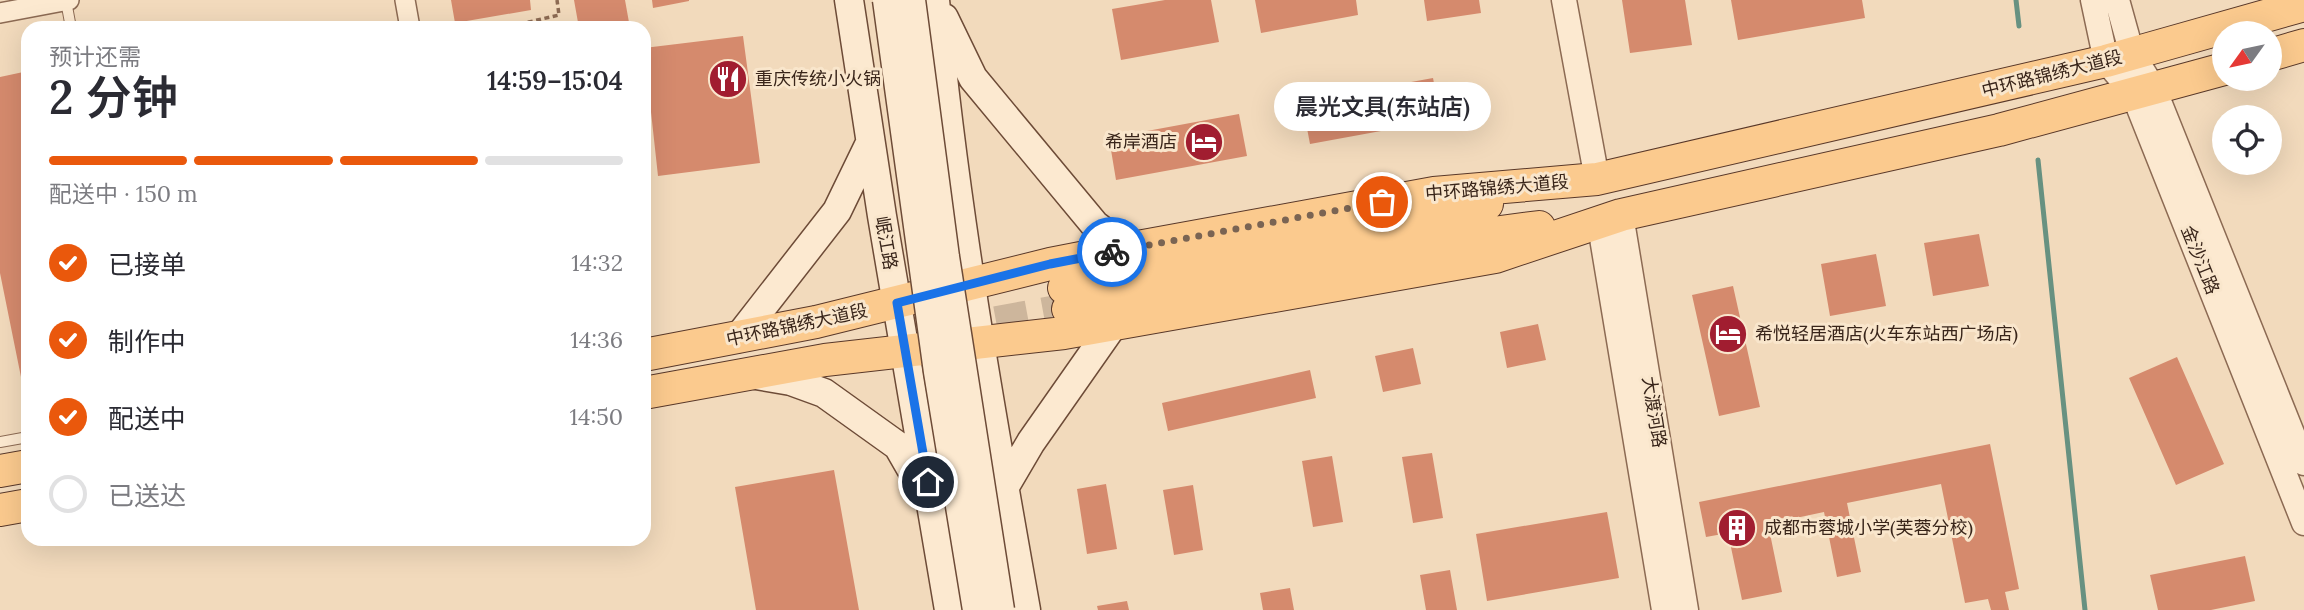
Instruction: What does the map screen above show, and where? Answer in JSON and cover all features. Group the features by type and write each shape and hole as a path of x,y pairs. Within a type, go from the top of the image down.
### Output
{"main road":[{"name":"岷江路","path":"849,0 870,143 948,610"},
{"name":"岷江路","path":"887,0 938,372 977,610"},
{"path":"911,0 945,257 1000,610"},
{"path":"935,0 973,78 1096,225 1127,249"},
{"path":"935,0 944,97 971,285 1026,610"},
{"name":"中环路锦绣大道段","path":"651,354 738,338 897,303 1050,264 1127,249 1433,193 1597,179 2119,57 2304,5"},
{"path":"2282,52 2304,46"},
{"path":"1597,179 1066,298 1478,235 1610,218 1999,130 2212,72"},
{"path":"738,338 837,211 851,188 870,143"},
{"path":"651,392 825,360 1113,325 1495,257 1610,218"},
{"path":"1004,488 1031,442 1113,325"},
{"path":"750,374 791,381 824,393 898,446 932,509"},
{"path":"0,471 21,467"},
{"path":"0,510 21,506"}],"street":[{"path":"405,0 409,21"},
{"path":"1564,0 1597,179"},
{"name":"金沙江路","path":"2092,0 2119,57 2144,91 2304,463"},
{"name":"金沙江路","path":"2117,0 2119,57"},
{"path":"0,13 57,1"},
{"name":"金沙江路","path":"2144,91 2304,523"},
{"name":"大渡河路","path":"1610,218 1664,610"},
{"name":"大渡河路","path":"1610,218 1686,610"}],"lane":[{"path":"57,1 67,21"},
{"path":"0,442 21,438"}],"path":[{"path":"533,21 559,15 557,0"}],"building":[{"path":"451,0 530,0 531,10 455,21"},
{"path":"574,0 625,0 629,21 578,21"},
{"path":"652,0 689,0 689,1 653,8"},
{"path":"1165,0 1211,0 1219,42 1121,60 1112,9"},
{"path":"1255,0 1356,0 1358,15 1261,33"},
{"path":"1424,0 1479,0 1481,13 1427,21"},
{"path":"1622,0 1685,0 1692,45 1630,53"},
{"path":"1731,0 1862,0 1865,18 1738,40"},
{"path":"743,36 760,163 658,176 651,112 651,47"},
{"path":"21,72 21,377 0,273 0,77"},
{"path":"1433,78 1441,120 1310,144 1302,102"},
{"path":"1239,114 1247,156 1116,180 1109,138"},
{"path":"1979,234 1989,286 1933,296 1924,243"},
{"path":"1876,254 1886,306 1830,316 1821,264"},
{"path":"1733,286 1760,407 1719,416 1692,295"},
{"path":"1538,324 1546,360 1507,368 1500,332"},
{"path":"1413,348 1421,384 1383,392 1375,356"},
{"path":"2177,357 2224,464 2176,485 2129,378"},
{"path":"1310,370 1316,398 1168,431 1162,403"},
{"name":"成都市蓉城小学(芙蓉分校)","path":"1990,444 2019,589 2005,592 2009,610 1991,610 1988,599 1965,603 1941,484 1847,503 1861,572 1837,577 1824,512 1768,524 1782,592 1742,600 1728,533 1706,537 1699,502"},
{"path":"1432,453 1443,518 1413,523 1402,457"},
{"path":"1332,456 1343,522 1313,527 1302,461"},
{"path":"834,470 859,610 756,610 735,487"},
{"path":"1106,484 1117,549 1087,554 1077,489"},
{"path":"1193,485 1203,550 1174,555 1163,490"},
{"path":"1607,512 1619,578 1487,601 1476,534"},
{"path":"2245,556 2255,601 2211,610 2158,610 2150,575"},
{"path":"1450,570 1457,610 1426,610 1420,575"},
{"path":"1290,588 1294,610 1263,610 1260,593"},
{"path":"1127,601 1129,610 1098,610 1097,606"}],"waterway":[{"path":"2016,0 2019,26"},
{"path":"2038,160 2085,610"}],"tunnel":[{"path":"949,331 1068,309"}],"way so far":[{"path":"1112,252 1382,202"}],"place":[{"name":"重庆传统小火锅","path":"728,79"},
{"name":"希岸酒店","path":"1204,142"},
{"name":"晨光文具(东站店)","path":"1382,202"},
{"name":"希悦轻居酒店(火车东站西广场店)","path":"1728,334"},
{"name":"成都市蓉城小学(芙蓉分校)","path":"1737,528"}],"route":[{"path":"928,482 897,303 1050,264 1112,252"}]}
